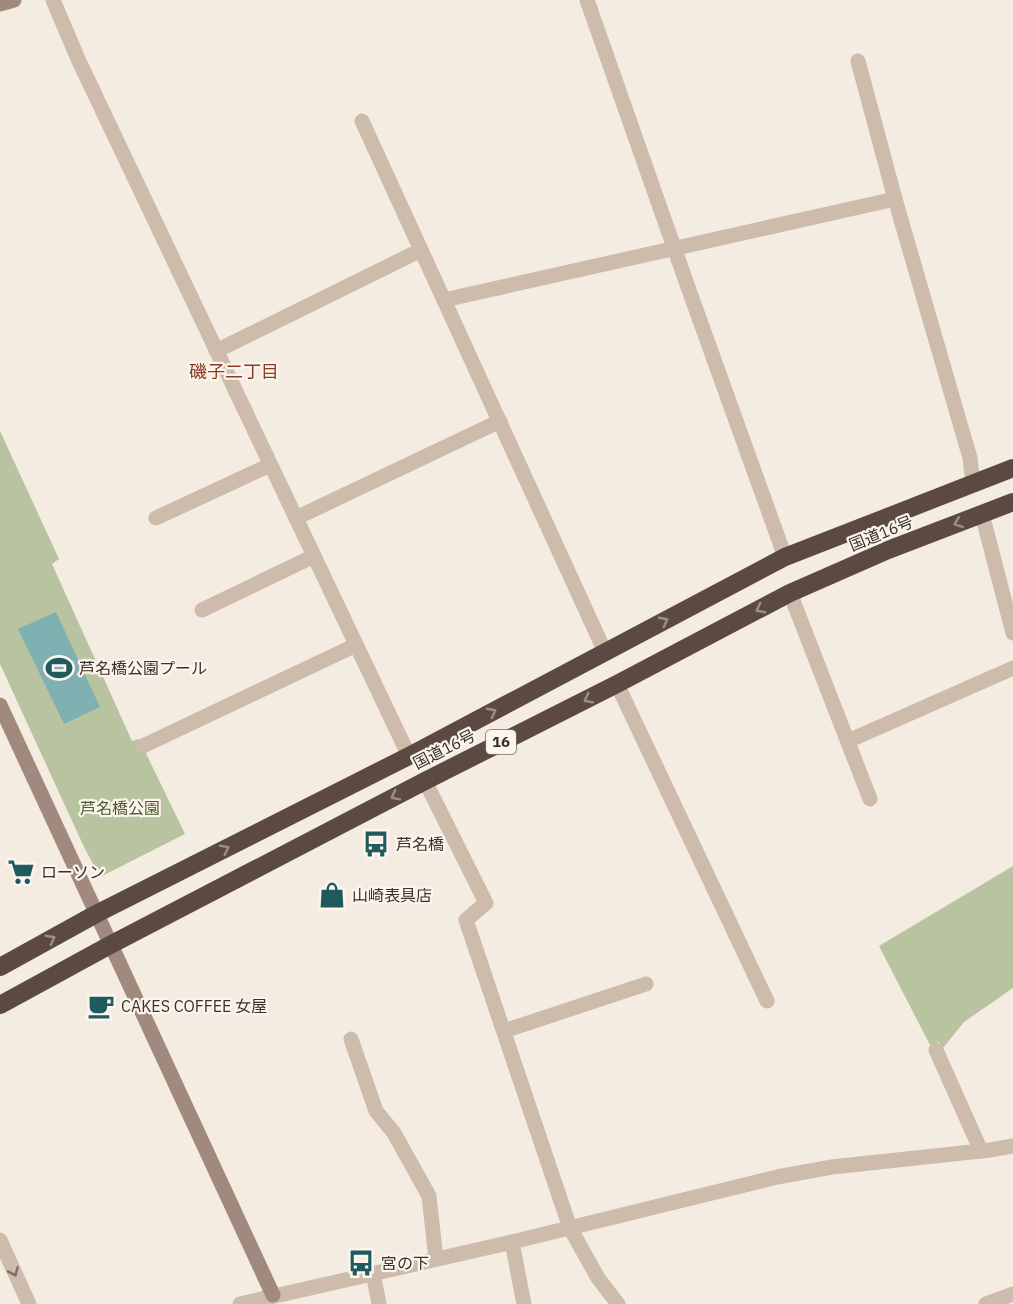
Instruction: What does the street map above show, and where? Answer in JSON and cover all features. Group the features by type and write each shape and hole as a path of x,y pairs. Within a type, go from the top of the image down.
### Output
{"highway":[{"name":"国道16号","path":"0,967 96,914 409,756 785,557 1013,468"},
{"name":"国道16号","path":"0,1005 110,945 790,593 888,550 1013,502"}],"street":[{"path":"0,3 14,0"},
{"path":"52,0 409,756"},
{"path":"587,0 785,557"},
{"path":"858,61 895,199 970,458 973,483"},
{"path":"362,121 605,652"},
{"path":"444,300 676,250 895,199"},
{"path":"216,351 421,250"},
{"path":"296,518 500,421"},
{"path":"156,518 270,465"},
{"path":"982,514 1013,633"},
{"path":"202,610 314,556"},
{"path":"790,593 870,799"},
{"path":"143,746 356,645"},
{"path":"848,741 1013,668"},
{"path":"617,684 767,1001"},
{"path":"0,705 273,1295"},
{"path":"425,781 486,903 466,920 570,1228 598,1278 618,1304"},
{"path":"504,1031 646,984"},
{"path":"351,1039 376,1111 394,1133 429,1196 436,1259"},
{"path":"936,1050 981,1151"},
{"path":"240,1304 512,1242 777,1177 832,1167 1013,1146"},
{"path":"0,1240 29,1304"},
{"path":"512,1242 524,1304"},
{"path":"373,1273 379,1304"},
{"path":"986,1304 1013,1294"}],"green space":[{"name":"芦名橋公園","path":"0,431 59,559 52,564 132,741 139,739 185,834 100,877 0,664"},
{"path":"1013,866 1013,988 964,1022 943,1048 939,1042 930,1045 879,946"}],"water":[{"name":"芦名橋公園プール","path":"56,612 100,707 64,724 18,629"}],"place":[{"name":"芦名橋公園プール","path":"59,668"},
{"name":"芦名橋","path":"376,844"},
{"name":"ローソン","path":"21,872"},
{"name":"山崎表具店","path":"332,895"},
{"name":"CAKES COFFEE 女屋","path":"101,1006"},
{"name":"宮の下","path":"361,1263"}],"district":[{"name":"磯子二丁目","path":"234,372"}]}
